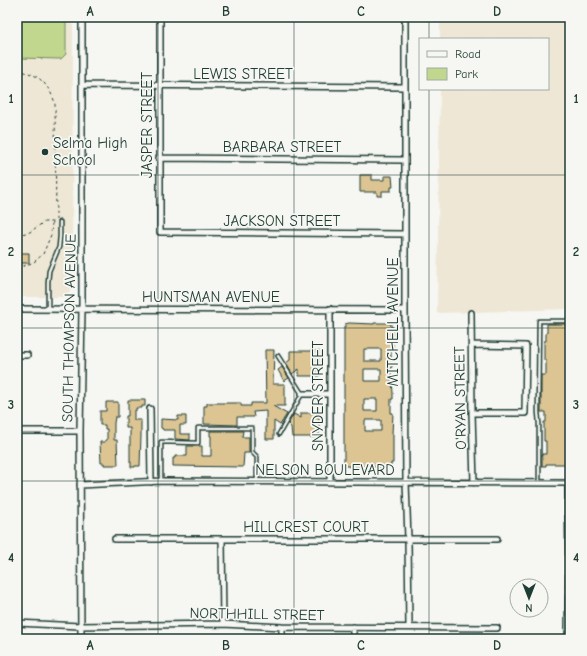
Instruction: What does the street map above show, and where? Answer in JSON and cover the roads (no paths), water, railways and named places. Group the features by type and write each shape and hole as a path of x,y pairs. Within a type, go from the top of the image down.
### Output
{"street":[{"name":"SOUTH THOMPSON AVENUE","path":"81,639 80,431 82,309 82,17"},
{"name":"JASPER STREET","path":"160,17 160,232"},
{"name":"MITCHELL AVENUE","path":"405,17 404,310 409,627"},
{"name":"LEWIS STREET","path":"82,85 404,87"},
{"name":"BARBARA STREET","path":"159,158 404,160"},
{"name":"JACKSON STREET","path":"160,232 405,234"},
{"name":"HUNTSMAN AVENUE","path":"17,308 404,310"},
{"name":"SNYDER STREET","path":"330,310 330,482"},
{"name":"O'RYAN STREET","path":"471,313 474,483"},
{"path":"472,345 526,346 525,413 472,413"},
{"path":"17,355 27,356"},
{"path":"302,394 330,394"},
{"path":"150,409 151,482"},
{"path":"17,432 80,431"},
{"name":"NELSON BOULEVARD","path":"80,485 162,481 569,483"},
{"path":"569,483 569,636"},
{"name":"HILLCREST COURT","path":"115,539 497,539"},
{"path":"222,539 223,624"},
{"name":"NORTHHILL STREET","path":"17,623 80,626 223,624 282,627 497,628"},
{"path":"282,627 282,639"},
{"path":"353,627 353,639"}],"lane":[{"path":"48,309 49,271 59,247 60,222"},
{"path":"539,483 539,321 570,321"},
{"path":"278,356 302,394 279,434"},
{"path":"162,481 161,442 198,443 198,428 252,428 252,452 257,457 257,482"}],"place":[{"name":"Selma High School","path":"45,152"}]}
